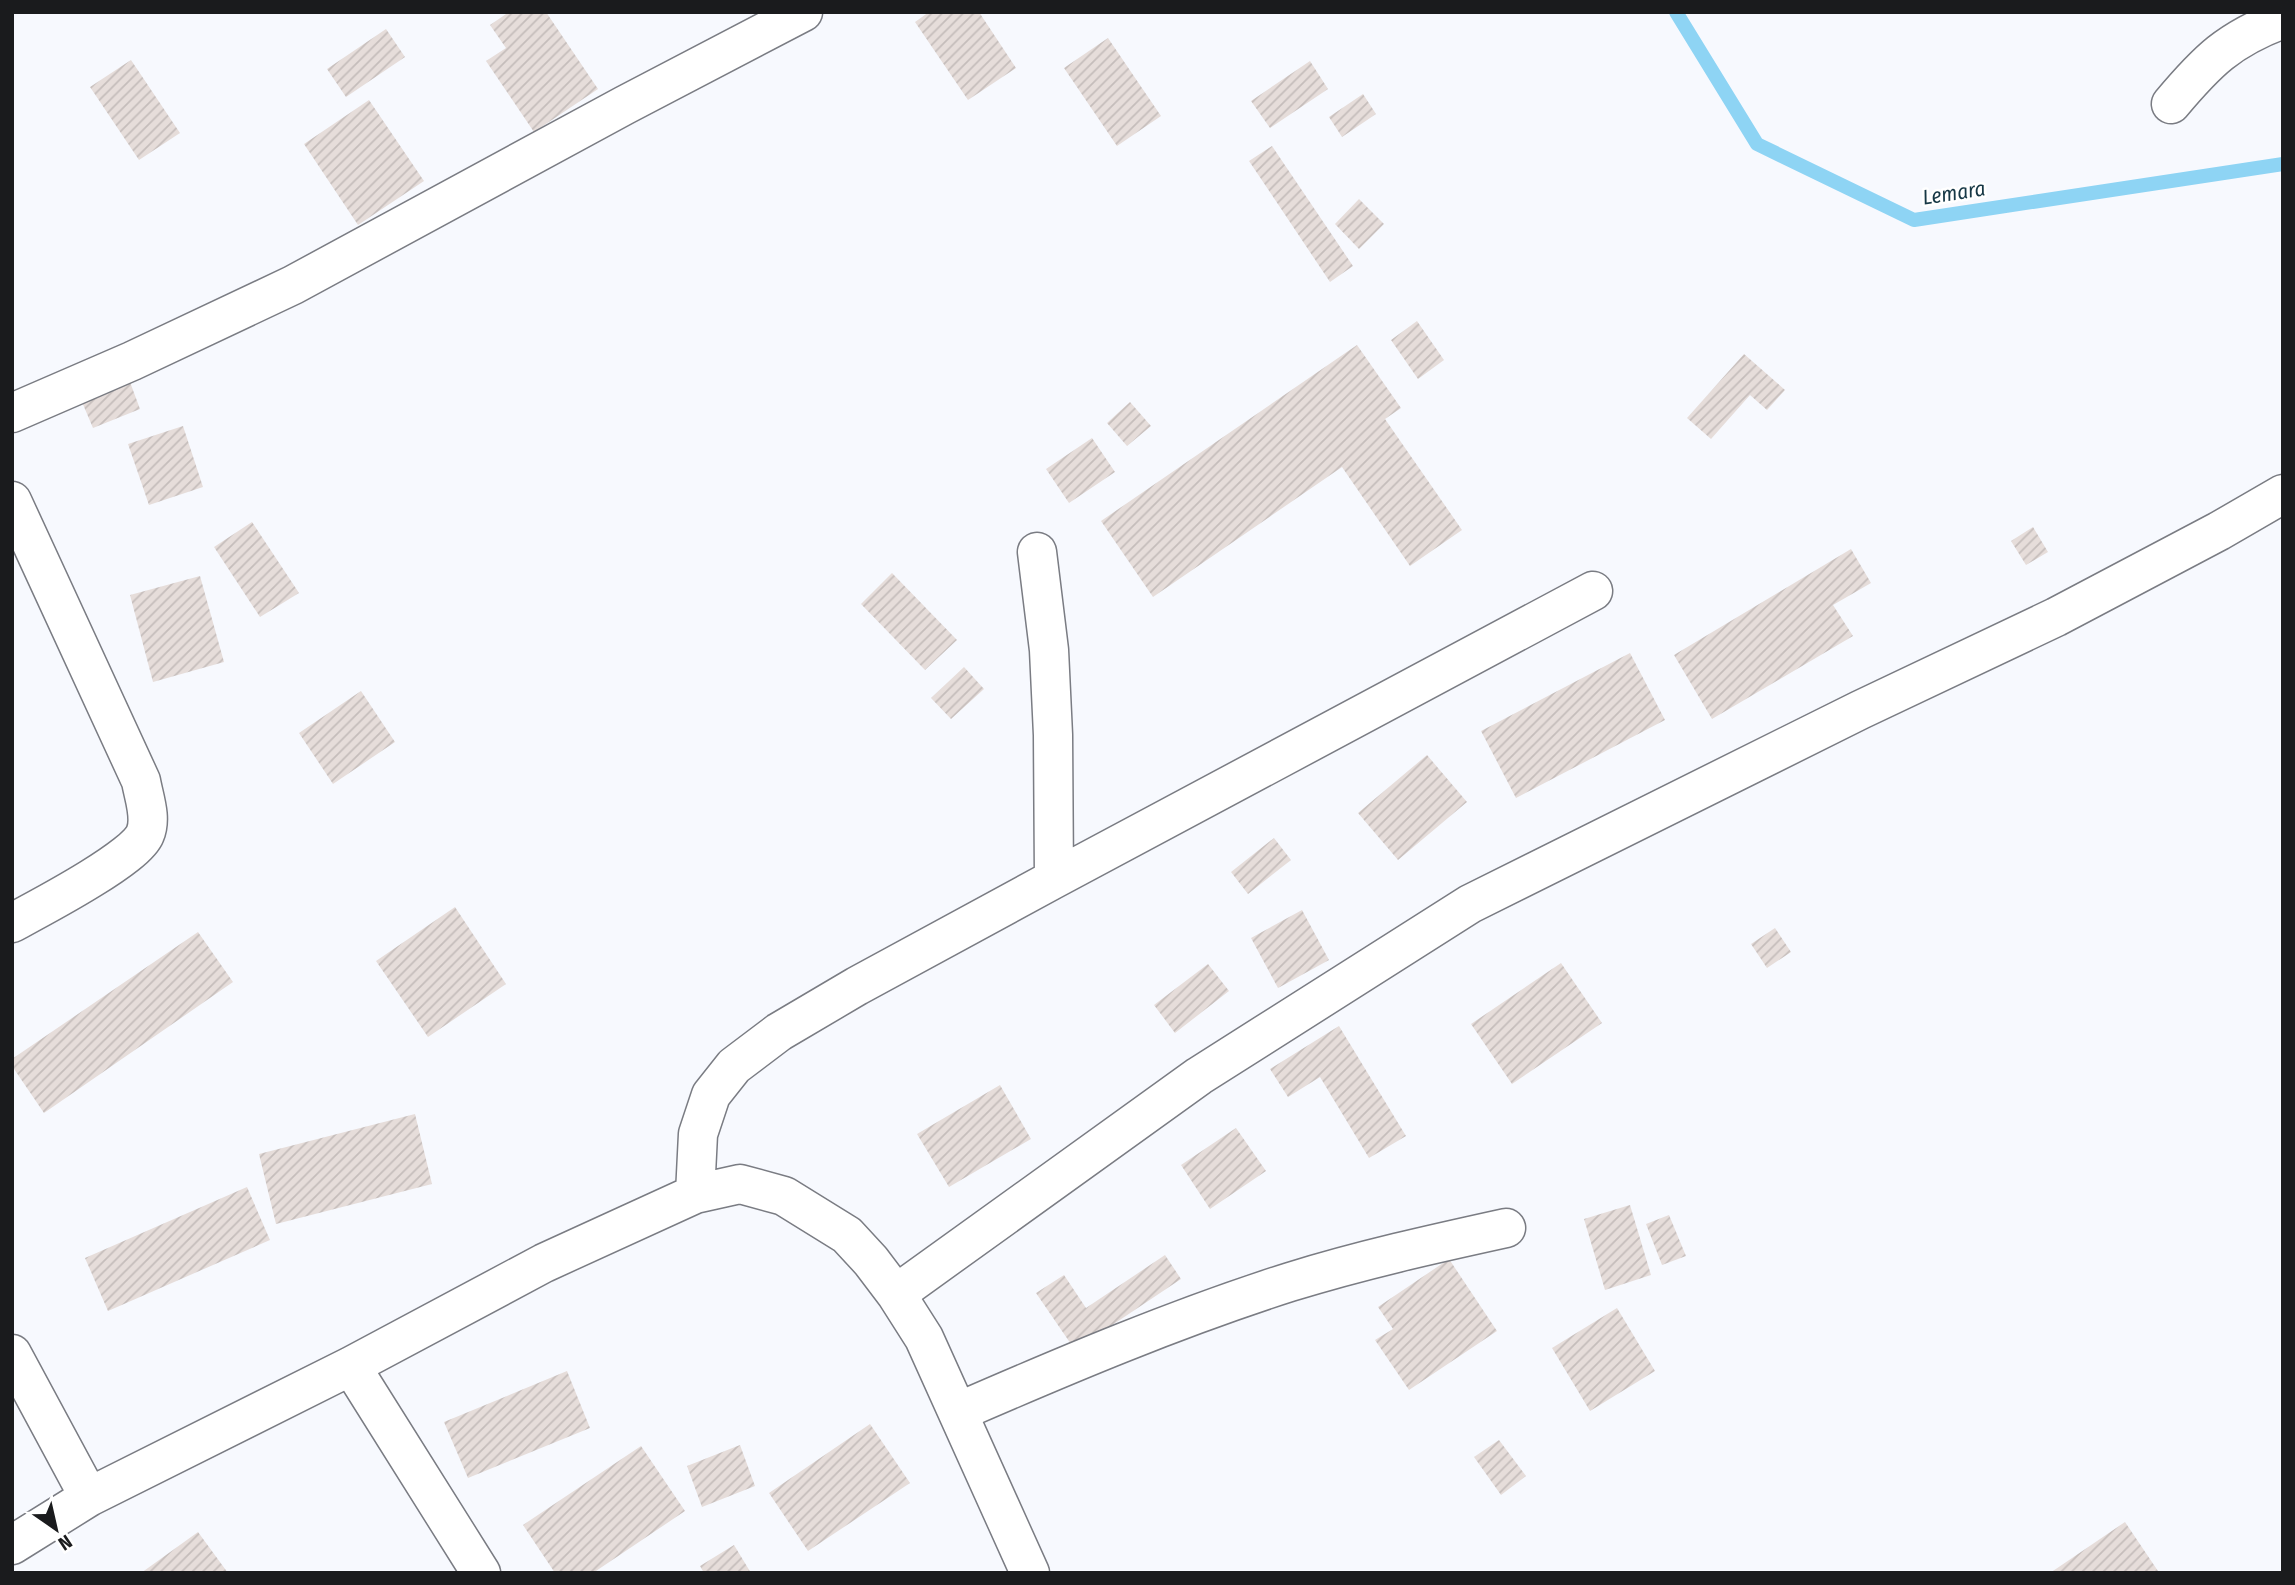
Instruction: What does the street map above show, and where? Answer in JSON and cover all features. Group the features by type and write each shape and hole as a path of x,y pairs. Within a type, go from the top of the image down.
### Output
{"street":[{"path":"12,413 132,361 293,285 803,12"},
{"path":"2171,104 2206,64 2231,44 2254,30 2283,19"},
{"path":"896,1294 1199,1076 1470,904 1847,716 2056,617 2283,494"},
{"path":"12,501 141,781 148,822 145,836 133,850 84,883 12,923"},
{"path":"1037,551 1049,650 1053,735 1054,879"},
{"path":"695,1194 698,1135 712,1095 734,1066 790,1025 1054,879 1593,591"},
{"path":"12,1545 89,1497 351,1366 544,1263 695,1194 740,1184 783,1196 847,1236 871,1261 896,1294 924,1338 1030,1573"},
{"path":"958,1412 1206,1311 1290,1282 1390,1254 1506,1228"},
{"path":"12,1354 89,1497"},
{"path":"351,1366 481,1573"}],"building":[{"path":"509,12 546,12 598,89 534,132 486,61 506,48 490,25"},
{"path":"929,12 979,12 1016,68 968,100 915,22"},
{"path":"386,29 405,57 346,97 327,69"},
{"path":"1108,38 1161,116 1117,146 1064,68"},
{"path":"131,60 180,133 139,160 90,87"},
{"path":"1310,61 1328,89 1270,128 1251,101"},
{"path":"1363,94 1376,114 1342,137 1329,117"},
{"path":"369,100 424,181 358,225 304,144"},
{"path":"1272,146 1353,266 1330,282 1249,161"},
{"path":"1359,199 1384,224 1359,249 1335,224"},
{"path":"1417,321 1444,360 1418,379 1391,340"},
{"path":"1357,345 1401,408 1385,419 1462,530 1410,566 1342,467 1153,597 1101,521"},
{"path":"1744,354 1785,390 1767,410 1750,395 1711,439 1687,418"},
{"path":"130,382 140,409 93,428 82,402"},
{"path":"1130,402 1151,426 1127,446 1107,423"},
{"path":"183,426 203,487 149,505 128,444"},
{"path":"1092,438 1115,472 1069,503 1046,469"},
{"path":"252,522 299,593 260,617 214,547"},
{"path":"2033,527 2048,552 2026,565 2011,541"},
{"path":"1851,549 1871,583 1833,605 1853,636 1712,719 1674,655"},
{"path":"892,573 957,640 925,670 861,604"},
{"path":"200,576 224,662 153,682 130,595"},
{"path":"1630,653 1665,720 1516,798 1481,731"},
{"path":"964,667 984,689 951,719 931,698"},
{"path":"361,691 395,742 333,784 299,733"},
{"path":"1427,755 1467,802 1398,860 1358,813"},
{"path":"1274,838 1291,860 1248,894 1231,872"},
{"path":"455,907 506,984 428,1037 376,961"},
{"path":"1302,910 1329,960 1278,988 1251,938"},
{"path":"1775,928 1791,952 1767,968 1751,944"},
{"path":"198,932 233,982 44,1113 12,1066 12,1059"},
{"path":"1561,963 1602,1023 1512,1084 1471,1024"},
{"path":"1208,964 1229,991 1175,1033 1154,1005"},
{"path":"1339,1026 1406,1136 1369,1158 1320,1077 1288,1097 1270,1069"},
{"path":"1000,1085 1031,1139 949,1187 917,1134"},
{"path":"415,1114 432,1184 276,1224 259,1154"},
{"path":"1236,1128 1266,1171 1210,1209 1181,1165"},
{"path":"247,1187 270,1240 108,1311 85,1258"},
{"path":"1630,1205 1651,1275 1605,1290 1584,1219"},
{"path":"1669,1215 1686,1256 1662,1265 1646,1224"},
{"path":"1165,1255 1181,1279 1075,1350 1036,1293 1064,1275 1086,1308"},
{"path":"1449,1259 1497,1331 1409,1390 1375,1340 1393,1329 1378,1307"},
{"path":"1617,1308 1655,1371 1590,1411 1552,1348"},
{"path":"567,1371 590,1428 468,1478 444,1422"},
{"path":"870,1424 910,1483 808,1551 769,1493"},
{"path":"1499,1440 1526,1476 1501,1495 1474,1457"},
{"path":"740,1445 755,1486 702,1507 687,1466"},
{"path":"641,1446 685,1511 593,1573 555,1573 523,1525"},
{"path":"2125,1522 2158,1571 2156,1573 2050,1573"},
{"path":"198,1532 228,1573 141,1573"},
{"path":"734,1545 751,1573 704,1573 700,1566"}],"waterway":[{"name":"Lemara","path":"1676,12 1757,144 1914,220 2283,164"}]}
